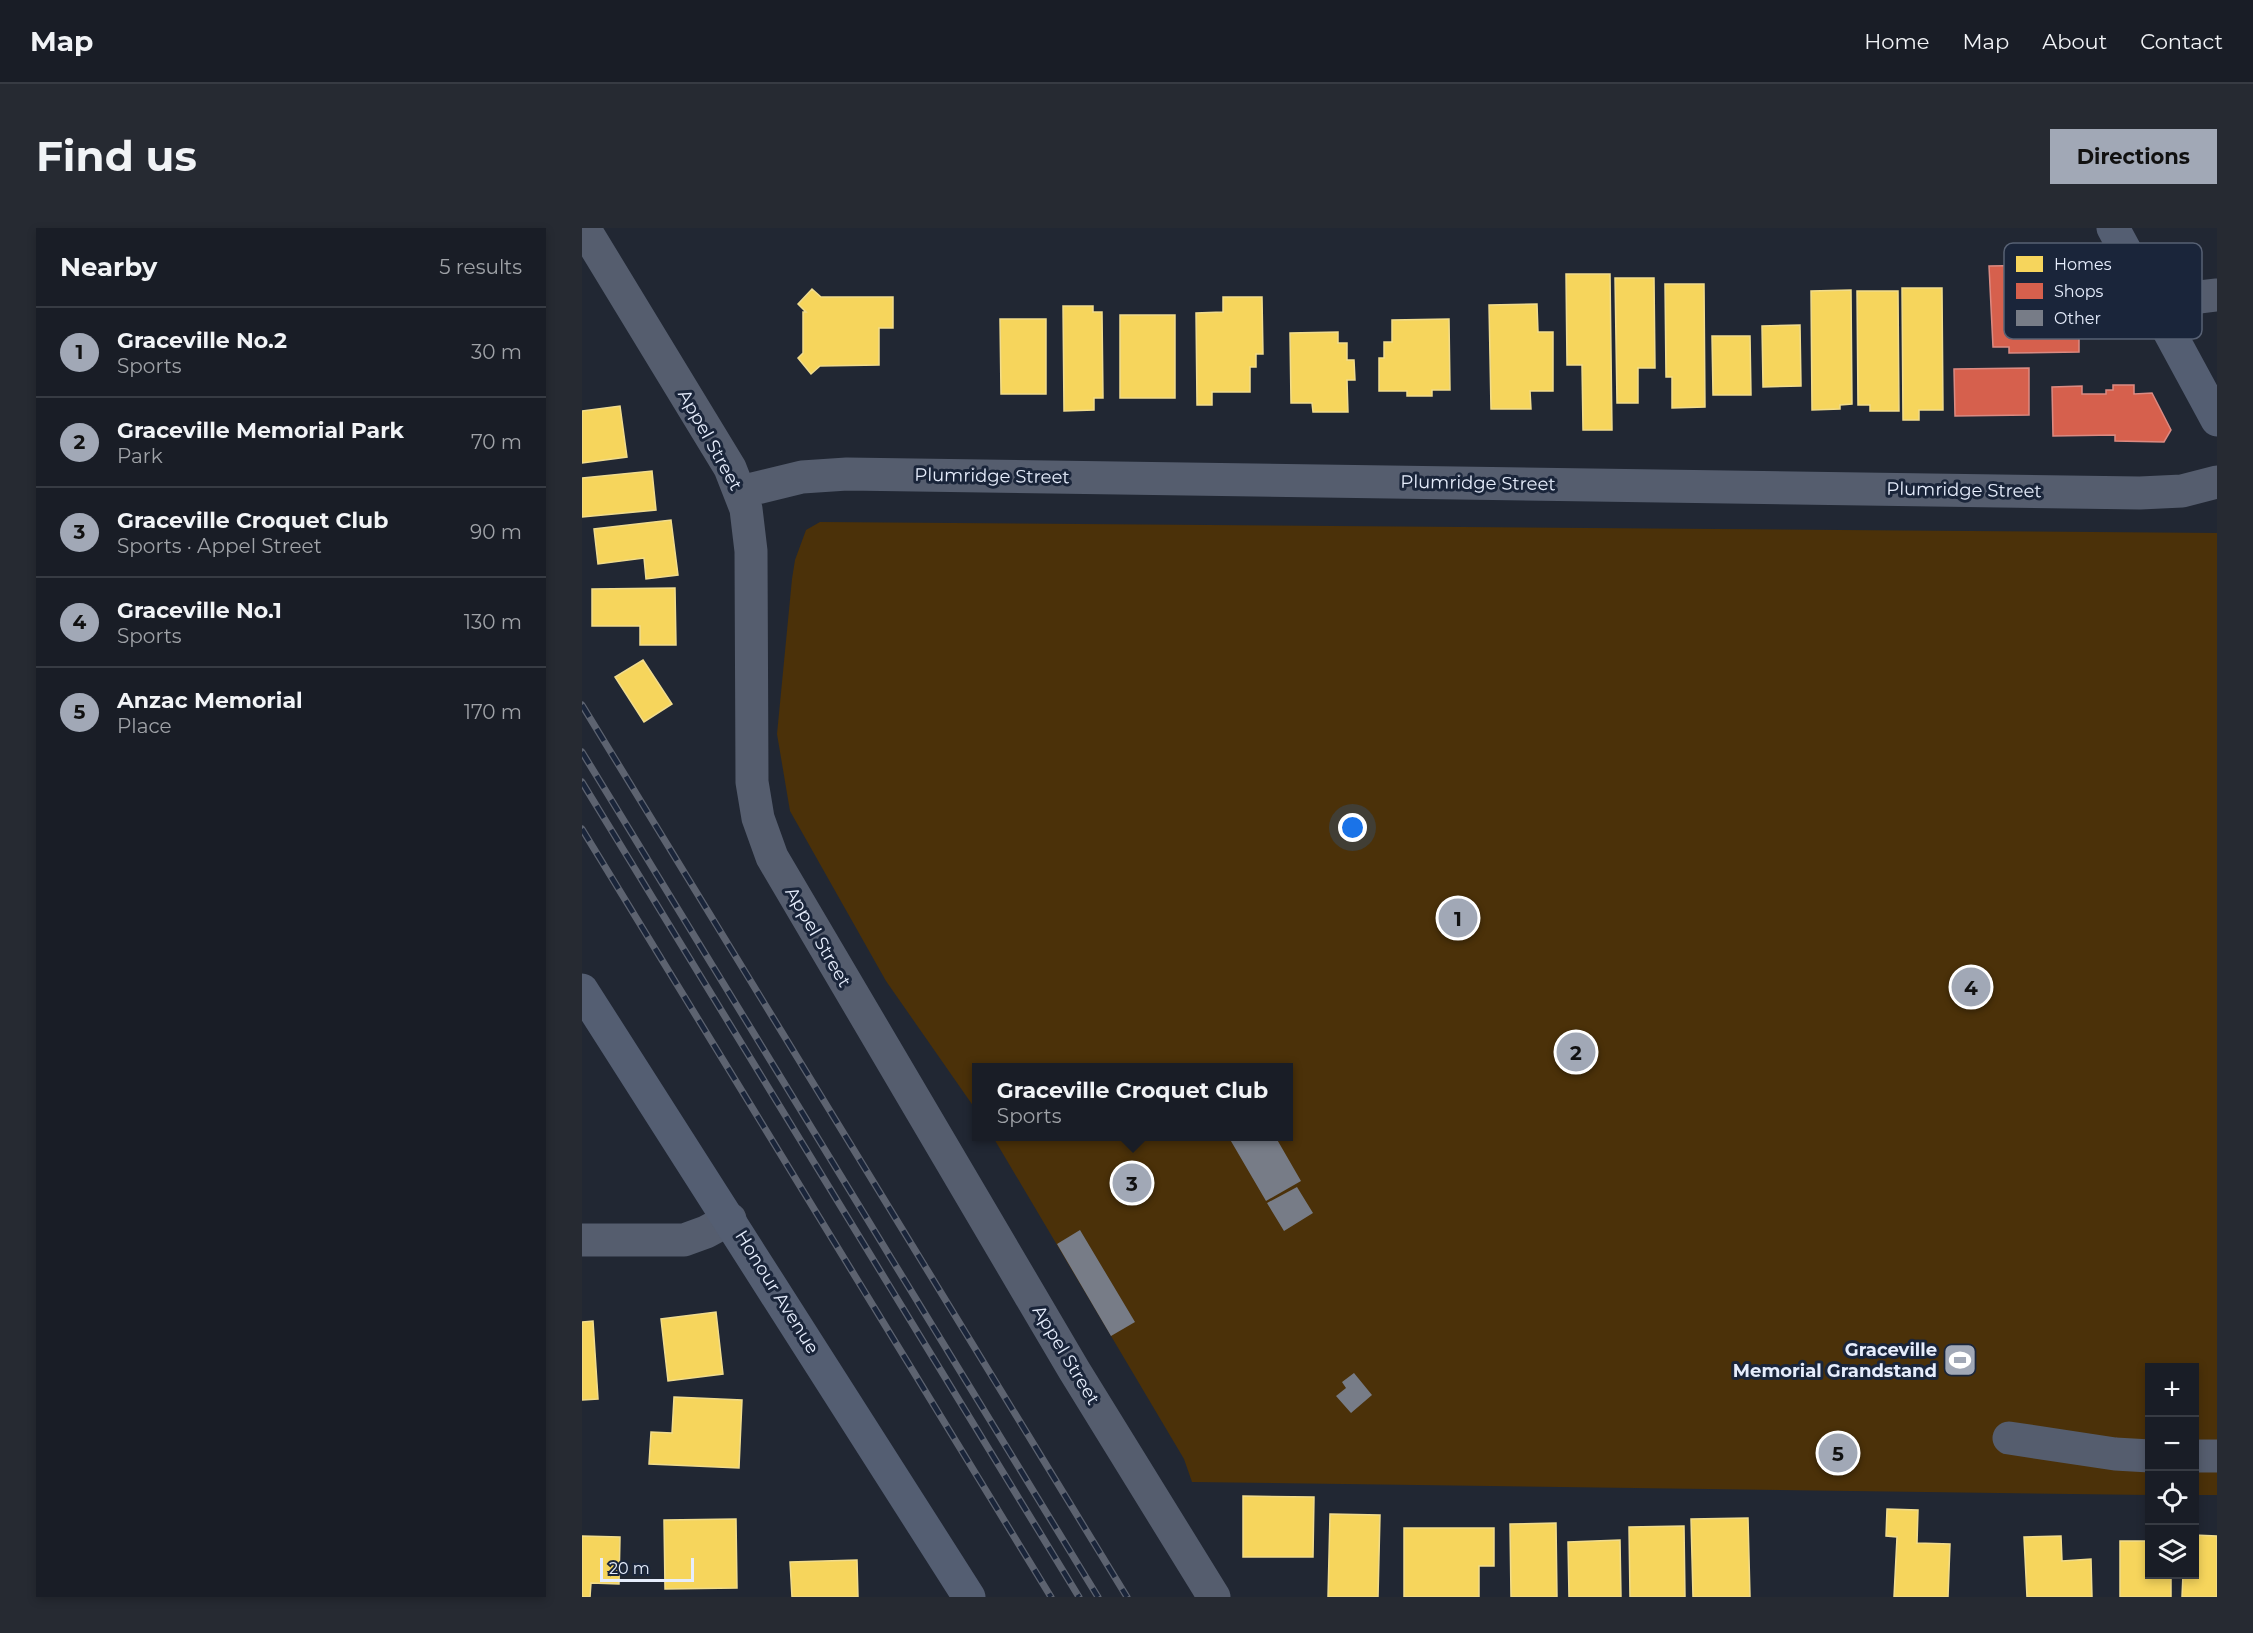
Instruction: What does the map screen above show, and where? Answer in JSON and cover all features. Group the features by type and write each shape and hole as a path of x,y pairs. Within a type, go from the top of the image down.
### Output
{"main road":[{"path":"2113,228 2121,243"},
{"path":"2174,339 2217,420"},
{"name":"Honour Avenue","path":"582,990 969,1597"}],"street":[{"name":"Appel Street","path":"584,228 730,468 746,509 751,551 752,782 765,843 816,936 1074,1370 1214,1597"},
{"path":"2202,297 2217,295"},
{"name":"Plumridge Street","path":"740,492 802,477 847,474 2140,493 2182,492 2217,482"},
{"path":"582,1240 684,1240 701,1235 730,1219"},
{"path":"2009,1438 2085,1450 2145,1456"},
{"path":"2199,1456 2217,1456"}],"shaded area":[{"path":"820,522 2217,533 2217,1495 2199,1495 2199,1363 2145,1363 2145,1495 1192,1482 1184,1459 995,1141 1293,1141 1293,1063 972,1063 972,1104 886,981 790,811 777,734 795,560 806,530"}],"building: Homes":[{"path":"1566,274 1610,274 1612,430 1583,430 1582,365 1567,365"},
{"path":"1615,278 1654,278 1655,368 1638,368 1638,403 1617,403"},
{"path":"1665,284 1704,284 1705,407 1672,408 1672,377 1666,377"},
{"path":"1902,288 1942,288 1943,410 1919,410 1919,420 1903,420"},
{"path":"812,289 821,297 893,297 893,328 879,328 879,365 820,366 811,374 798,358 803,353 803,312 806,312 798,304"},
{"path":"1851,290 1852,404 1840,405 1840,409 1812,410 1811,291"},
{"path":"1857,291 1898,291 1899,411 1870,411 1870,405 1858,405"},
{"path":"1223,297 1262,297 1263,354 1256,354 1256,367 1250,367 1250,392 1212,392 1212,405 1197,405 1196,313 1223,312"},
{"path":"1537,304 1538,332 1553,332 1553,391 1530,391 1531,409 1491,409 1489,305"},
{"path":"1063,306 1093,306 1093,312 1102,312 1103,398 1094,398 1094,410 1064,411"},
{"path":"1120,315 1175,315 1175,398 1120,398"},
{"path":"1000,319 1046,319 1046,394 1001,394"},
{"path":"1449,319 1450,390 1432,390 1432,396 1407,396 1407,391 1379,391 1379,358 1384,358 1384,342 1392,342 1392,320"},
{"path":"1800,325 1801,386 1763,387 1762,326"},
{"path":"1338,332 1338,343 1347,343 1347,360 1354,360 1355,380 1347,380 1348,412 1313,412 1312,403 1291,403 1290,333"},
{"path":"1712,336 1750,336 1751,395 1713,395"},
{"path":"620,406 627,457 582,463 582,411"},
{"path":"652,471 656,510 582,517 582,478"},
{"path":"671,520 678,575 646,579 644,558 598,564 594,529"},
{"path":"675,588 676,645 640,645 640,626 592,626 592,589"},
{"path":"643,660 672,704 644,722 615,677"},
{"path":"716,1312 723,1374 668,1381 661,1319"},
{"path":"593,1321 598,1399 582,1400 582,1322"},
{"path":"674,1397 742,1400 739,1468 649,1464 651,1432 672,1433"},
{"path":"1243,1496 1314,1497 1313,1557 1243,1557"},
{"path":"1887,1509 1918,1510 1917,1543 1950,1544 1948,1597 1894,1597 1897,1537 1886,1536"},
{"path":"1330,1514 1380,1515 1378,1597 1328,1597"},
{"path":"1748,1518 1750,1597 1693,1597 1691,1519"},
{"path":"736,1519 737,1588 665,1589 664,1520"},
{"path":"1556,1523 1557,1597 1511,1597 1510,1524"},
{"path":"1684,1526 1685,1597 1630,1597 1629,1527"},
{"path":"1404,1528 1494,1528 1494,1566 1479,1566 1479,1597 1404,1597"},
{"path":"2199,1535 2217,1536 2217,1597 2182,1597 2183,1579 2199,1579"},
{"path":"582,1536 620,1537 619,1584 591,1583 590,1597 582,1597"},
{"path":"2061,1536 2062,1561 2091,1559 2092,1597 2027,1597 2024,1537"},
{"path":"1620,1540 1621,1597 1569,1597 1568,1542"},
{"path":"2120,1541 2145,1541 2145,1579 2171,1579 2171,1597 2120,1597"},
{"path":"857,1560 858,1597 792,1597 790,1562"}],"building: Shops":[{"path":"1989,266 2004,266 2004,339 2079,339 2079,352 2009,353 2009,347 1993,347"},
{"path":"2029,368 2029,415 1955,416 1954,369"},
{"path":"2113,385 2134,385 2134,394 2152,393 2171,430 2164,442 2115,441 2115,435 2053,436 2052,387 2082,386 2082,394 2106,394 2106,390 2113,390"}],"building: Other":[{"path":"1231,1141 1278,1141 1301,1181 1266,1201"},
{"path":"1297,1187 1313,1213 1284,1231 1267,1203"},
{"path":"1080,1230 1135,1322 1111,1336 1057,1244"},
{"path":"1354,1373 1372,1395 1351,1413 1336,1396 1346,1388 1342,1382"}],"railway":[{"path":"582,705 1127,1597"},
{"path":"582,752 1098,1597"},
{"path":"582,782 1079,1597"},
{"path":"582,829 1051,1597"}],"place":[{"name":"Graceville No.2","path":"1458,918"},
{"name":"Graceville No.1","path":"1971,987"},
{"name":"Graceville Memorial Park","path":"1576,1052"},
{"name":"Graceville Croquet Club","path":"1132,1183"},
{"name":"Graceville Memorial Grandstand","path":"1960,1360"},
{"name":"Anzac Memorial","path":"1838,1453"}]}
